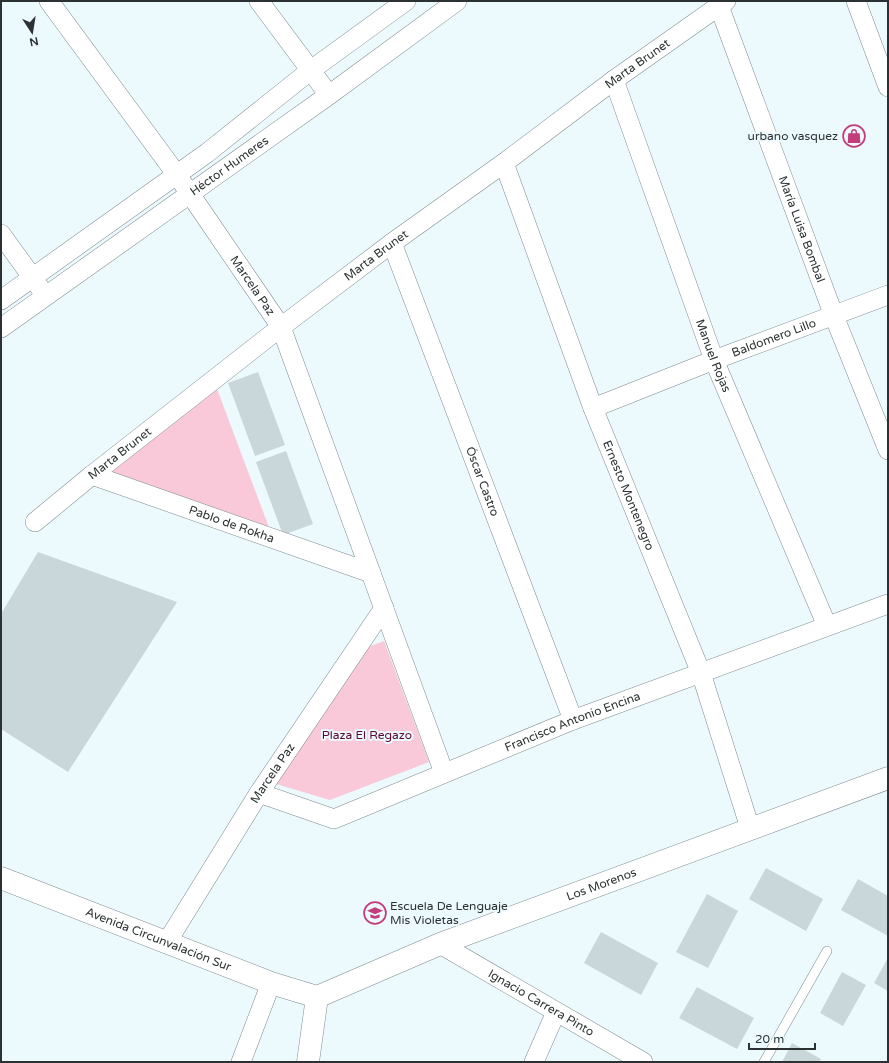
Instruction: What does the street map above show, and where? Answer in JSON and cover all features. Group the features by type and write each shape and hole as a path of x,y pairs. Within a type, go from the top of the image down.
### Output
{"main road":[{"name":"Los Morenos","path":"317,997 440,944 888,778"},
{"name":"Avenida Circunvalación Sur","path":"1,878 271,983 317,997"},
{"path":"308,1062 317,997"}],"street":[{"name":"Marcela Paz","path":"49,1 177,175 281,327 444,773"},
{"path":"259,1 329,95"},
{"name":"Héctor Humeres","path":"1,300 207,153 311,70 406,1"},
{"name":"Héctor Humeres","path":"1,328 329,95 456,1"},
{"path":"856,1 888,87"},
{"name":"Marta Brunet","path":"35,522 92,475 281,327 392,243 504,163 614,80 723,4"},
{"name":"María Luisa Bombal","path":"723,4 834,316 888,450"},
{"name":"Manuel Rojas","path":"614,80 714,360 827,626"},
{"name":"Ernesto Montenegro","path":"504,163 593,408 701,673 750,828"},
{"path":"1,234 46,297"},
{"name":"Óscar Castro","path":"392,243 573,720"},
{"name":"Baldomero Lillo","path":"593,408 714,360 888,295"},
{"name":"Pablo de Rokha","path":"92,475 371,573"},
{"name":"Francisco Antonio Encina","path":"259,793 334,819 573,720 888,604"},
{"name":"Marcela Paz","path":"167,942 259,793 384,608"},
{"name":"Ignacio Carrera Pinto","path":"440,944 642,1062"},
{"path":"242,1062 271,983"},
{"path":"534,1062 556,1012"}],"lane":[{"path":"764,1062 827,952"}],"green space":[{"path":"217,389 270,530 110,471"},
{"name":"Plaza El Regazo","path":"384,641 429,762 330,800 276,784 368,647"}],"building":[{"path":"258,372 285,445 255,456 228,383"},
{"path":"286,451 313,524 283,535 256,462"},
{"path":"38,552 177,602 68,772 1,729 1,614"},
{"path":"766,868 823,899 806,931 749,899"},
{"path":"858,879 888,896 888,936 841,910"},
{"path":"707,894 738,911 708,968 676,952"},
{"path":"601,932 658,963 641,995 584,963"},
{"path":"888,958 888,991 874,983"},
{"path":"842,972 866,985 843,1026 820,1013"},
{"path":"697,987 754,1018 737,1049 679,1018"},
{"path":"792,1043 821,1059 819,1062 782,1062"}],"place":[{"name":"urbano vasquez","path":"854,136"},
{"name":"Escuela De Lenguaje Mis Violetas","path":"375,913"}]}
